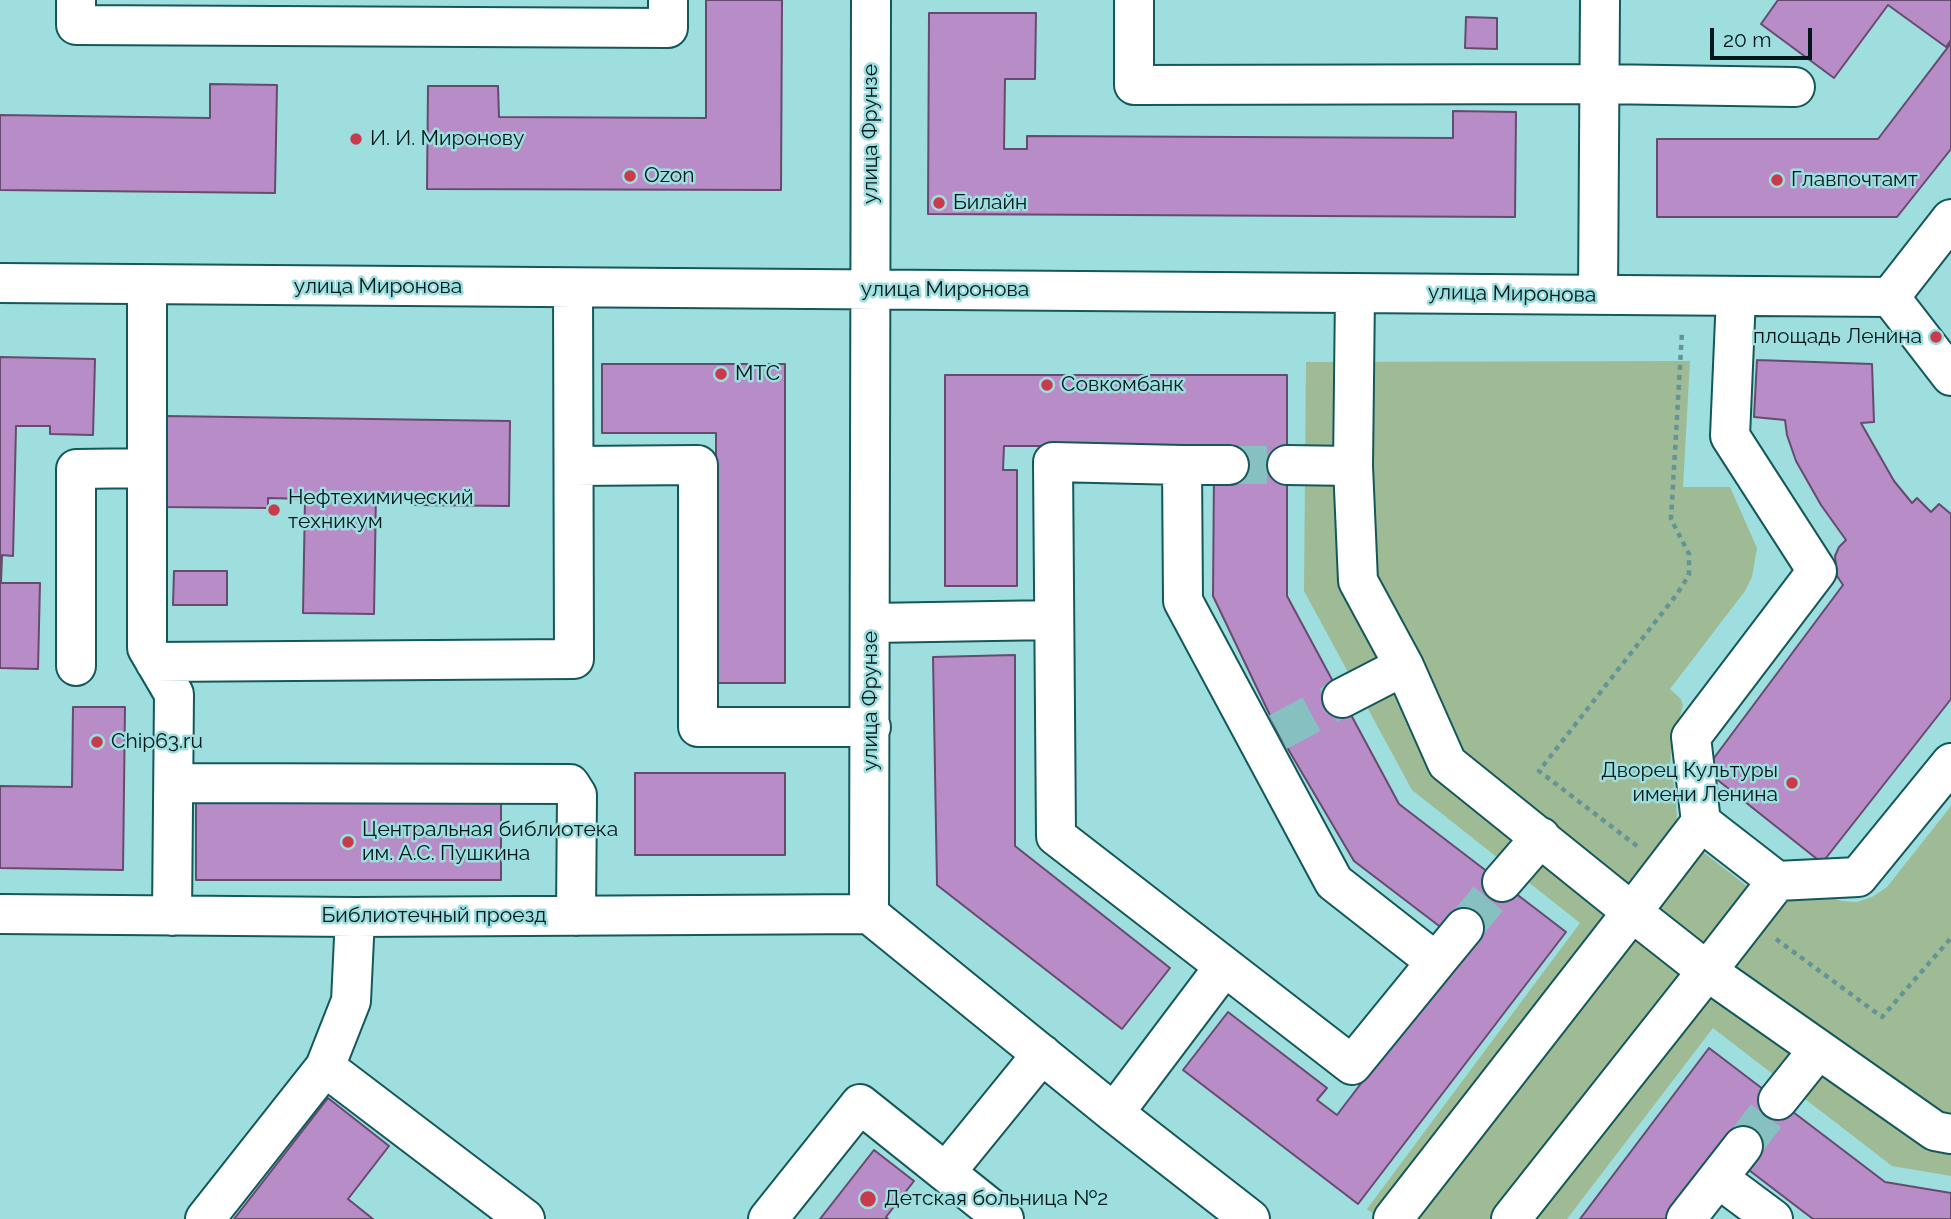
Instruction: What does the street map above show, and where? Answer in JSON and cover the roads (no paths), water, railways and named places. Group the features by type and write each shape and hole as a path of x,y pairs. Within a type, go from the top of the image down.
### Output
{"street":[{"path":"76,0 76,25 641,28 668,28 668,0"},
{"name":"улица Фрунзе","path":"869,914 871,0"},
{"path":"1134,0 1134,85 1600,84 1795,87"},
{"path":"1598,295 1600,0"},
{"path":"1951,219 1890,297 1951,376"},
{"name":"улица Миронова","path":"0,283 1890,297"},
{"path":"147,285 147,648 174,694 172,916"},
{"path":"155,662 574,659 573,288"},
{"path":"1355,293 1353,466 1358,582 1404,666 1447,763 1707,971 1935,1131 1951,1134"},
{"path":"1393,1219 1701,822 1691,737 1817,572 1730,436 1736,296"},
{"path":"1230,465 1053,462 1056,836 1352,1065 1464,928"},
{"path":"573,466 698,465 698,727 871,727"},
{"path":"1287,465 1353,466"},
{"path":"1182,466 1183,601 1268,737 1334,882 1436,962"},
{"path":"76,666 76,468 147,468"},
{"path":"871,623 1054,620"},
{"path":"1342,698 1404,666"},
{"path":"1701,822 1777,881 1858,877 1951,763"},
{"path":"174,783 570,784 577,795 576,916"},
{"path":"1502,882 1541,837"},
{"path":"1511,1219 1777,881"},
{"name":"Библиотечный проезд","path":"0,914 355,917 869,914"},
{"path":"869,914 1114,1113 1250,1219"},
{"path":"205,1219 325,1067 351,1001 355,917"},
{"path":"1114,1113 1224,967"},
{"path":"1779,1100 1818,1051"},
{"path":"946,1172 1042,1054"},
{"path":"325,1067 525,1219"},
{"path":"768,1219 860,1104 1004,1219"},
{"path":"1686,1219 1743,1146"},
{"path":"1718,1178 1773,1219"}],"tunnel":[{"path":"1229,465 1287,465"},
{"path":"1278,732 1342,698"},
{"path":"1464,928 1502,882"},
{"path":"1743,1146 1778,1100"}],"place":[{"name":"И. И. Миронову","path":"356,139"},
{"name":"Ozon","path":"630,176"},
{"name":"Главпочтамт","path":"1777,180"},
{"name":"Билайн","path":"939,203"},
{"name":"площадь Ленина","path":"1936,337"},
{"name":"МТС","path":"721,374"},
{"name":"Совкомбанк","path":"1047,385"},
{"name":"Нефтехимический техникум","path":"274,510"},
{"name":"Chip63.ru","path":"97,742"},
{"name":"Дворец Культуры имени Ленина","path":"1792,783"},
{"name":"Центральная библиотека им. А.С. Пушкина","path":"348,842"},
{"name":"Детская больница №2","path":"868,1199"}]}
